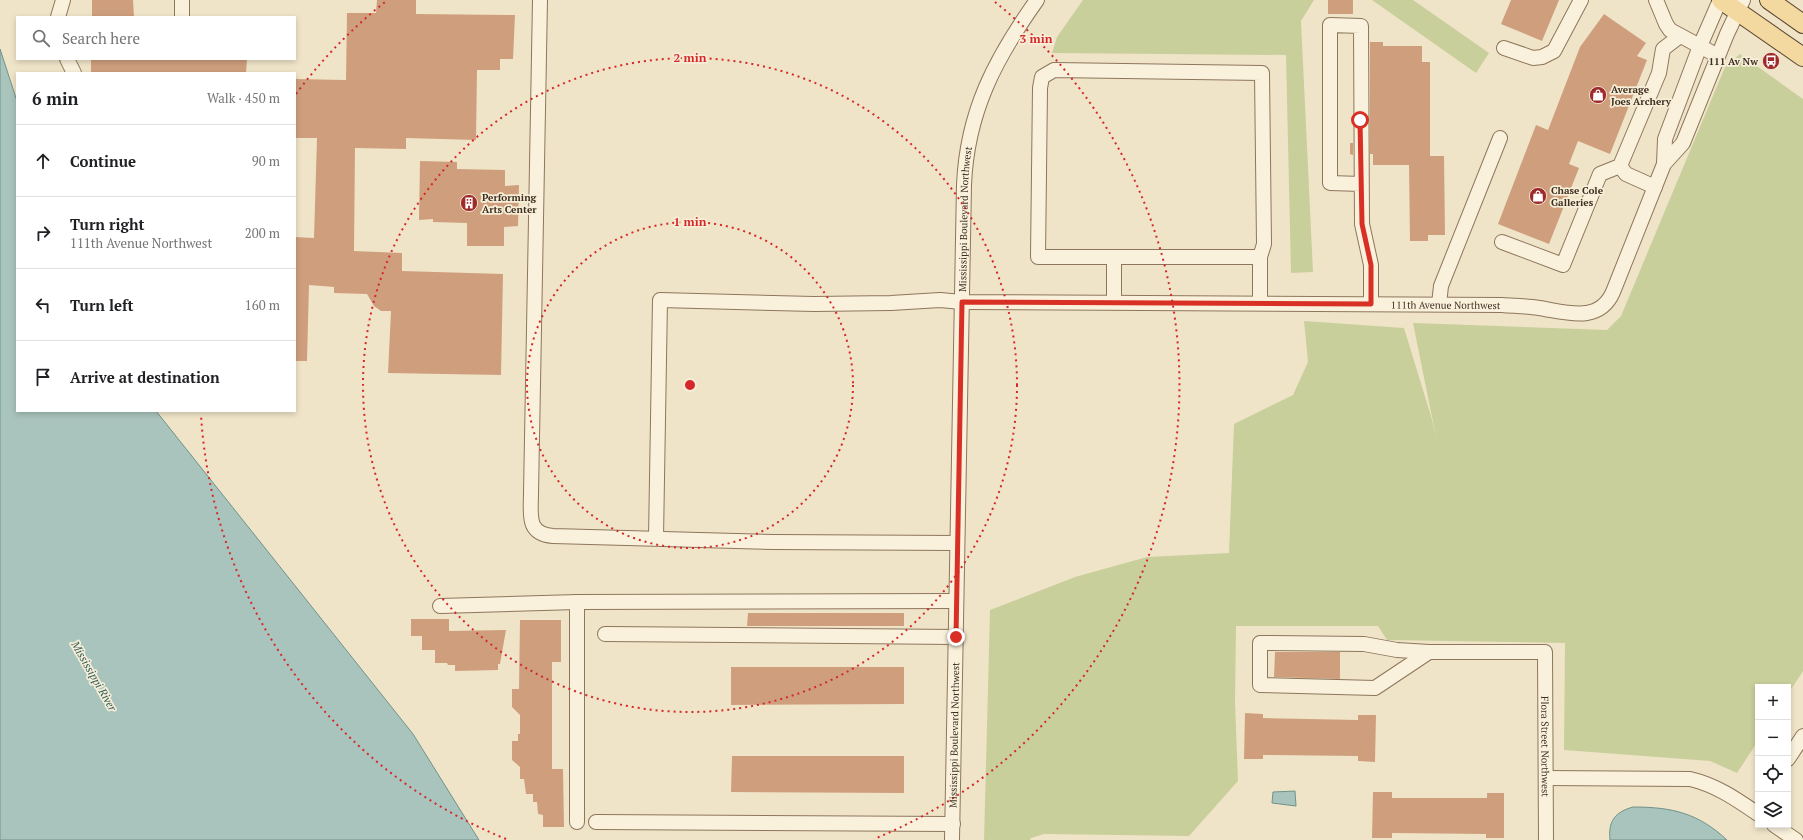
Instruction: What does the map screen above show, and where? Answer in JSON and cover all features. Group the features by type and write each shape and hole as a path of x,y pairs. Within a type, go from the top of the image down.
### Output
{"main road":[{"path":"1720,0 1740,6 1803,57"},
{"path":"1769,0 1803,24"}],"street":[{"path":"58,16 63,0"},
{"path":"182,0 182,16"},
{"path":"540,0 531,520 533,528 546,535 773,542 957,543"},
{"path":"1504,48 1533,58 1542,57 1554,50 1581,0"},
{"path":"1656,0 1670,30 1718,56"},
{"name":"111th Avenue Northwest","path":"656,538 660,300 822,304 891,303 940,300 962,302 1509,305 1536,307 1573,314 1592,312 1605,306 1614,288 1664,164 1665,139 1700,46 1720,0"},
{"name":"Mississippi Boulevard Northwest","path":"952,840 965,170 973,120 992,70 1033,1"},
{"name":"111th Avenue Northwest","path":"1664,164 1683,143 1740,6"},
{"path":"1361,184 1330,183 1330,25 1361,26 1362,224 1371,265 1371,304"},
{"path":"1502,242 1563,265 1600,174 1620,166 1659,73 1663,49 1680,36"},
{"path":"68,60 74,72"},
{"path":"1260,258 1038,257 1040,88 1042,77 1054,70 1262,73 1264,244 1260,258 1260,303"},
{"path":"1439,304 1441,286 1500,138"},
{"path":"1620,166 1626,174 1655,187"},
{"path":"1114,257 1114,302"},
{"path":"440,606 578,602 956,601"},
{"path":"577,822 578,602"},
{"path":"605,634 956,637"},
{"path":"1260,643 1364,644 1397,650 1429,652 1375,688 1260,685 1260,643"},
{"name":"Flora Street Northwest","path":"1429,652 1546,652 1546,840"},
{"path":"1790,756 1803,736"},
{"path":"1546,778 1690,779 1707,783 1720,789 1755,809"},
{"path":"596,822 953,824"},
{"path":"1778,828 1796,840"}],"green space":[{"path":"1083,0 1314,0 1301,21 1313,272 1291,273 1286,55 1052,53 1057,37"},
{"path":"1372,0 1413,0 1489,53 1476,73"},
{"path":"1740,54 1803,99 1803,671 1791,689 1791,684 1755,684 1755,746 1737,773 1710,761 1564,750 1565,643 1387,640 1378,626 1236,626 1235,702 1238,781 1189,836 1044,834 1031,838 1030,840 984,840 990,610 1075,577 1147,557 1229,553 1234,424 1293,395 1308,362 1304,321 1404,328 1436,437 1413,323 1607,330 1621,316 1725,67"}],"water":[{"name":"Mississippi River","path":"0,49 16,98 16,412 157,412 413,734 479,840 0,840"},
{"path":"1295,791 1296,806 1272,803 1273,792"},
{"path":"1633,807 1660,808 1684,813 1706,823 1727,840 1610,840 1610,828 1614,818 1627,809"}],"building":[{"path":"92,0 133,0 134,16 92,16"},
{"path":"377,0 416,0 416,14 515,15 513,59 500,59 500,70 477,70 476,140 406,138 406,149 355,148 354,251 402,253 402,271 503,274 501,375 388,373 391,311 381,311 374,306 367,294 334,293 334,287 309,285 307,361 296,361 296,237 314,238 317,138 296,138 296,79 346,80 347,13 376,13"},
{"path":"1328,0 1353,0 1353,14 1328,14"},
{"path":"1511,0 1559,0 1542,41 1501,24"},
{"path":"1604,14 1646,43 1637,56 1647,60 1610,154 1578,141 1569,164 1579,168 1549,244 1498,224 1536,125 1548,130 1580,47"},
{"path":"1370,42 1383,42 1383,46 1422,46 1422,62 1430,62 1430,156 1444,156 1445,235 1428,235 1428,241 1410,241 1409,165 1373,165 1373,154 1370,154"},
{"path":"91,60 247,60 246,72 91,72"},
{"path":"1350,143 1353,143 1353,155 1350,154"},
{"name":"Performing Arts Center","path":"420,161 457,162 457,169 505,170 505,186 519,185 518,226 504,227 504,246 467,246 467,223 433,222 433,219 419,220"},
{"path":"748,613 904,613 904,626 747,626"},
{"path":"411,619 449,619 449,631 506,630 498,670 455,671 455,665 435,663 435,650 422,650 422,636 411,636"},
{"path":"520,620 561,620 561,662 552,662 552,769 563,769 564,827 543,827 543,815 538,814 537,802 533,802 533,794 526,794 524,779 520,779 520,767 512,760 512,741 518,741 518,734 520,734 520,715 512,707 512,689 519,689"},
{"path":"1275,652 1340,652 1340,679 1274,677"},
{"path":"731,667 904,667 904,704 731,705"},
{"path":"1245,713 1263,714 1263,718 1358,720 1358,715 1376,715 1375,762 1358,761 1358,756 1263,755 1263,759 1244,759"},
{"path":"732,756 904,756 904,793 731,792"},
{"path":"1373,792 1392,792 1392,798 1487,798 1487,793 1504,793 1504,838 1486,838 1486,834 1392,833 1392,838 1372,838"}],"place":[{"name":"111 Av Nw","path":"1771,61"},
{"name":"Average Joes Archery","path":"1598,95"},
{"name":"Chase Cole Galleries","path":"1538,196"},
{"name":"Performing Arts Center","path":"469,203"}],"route":[{"path":"956,637 962,302 1371,304 1371,265 1362,224 1360,120"}]}
